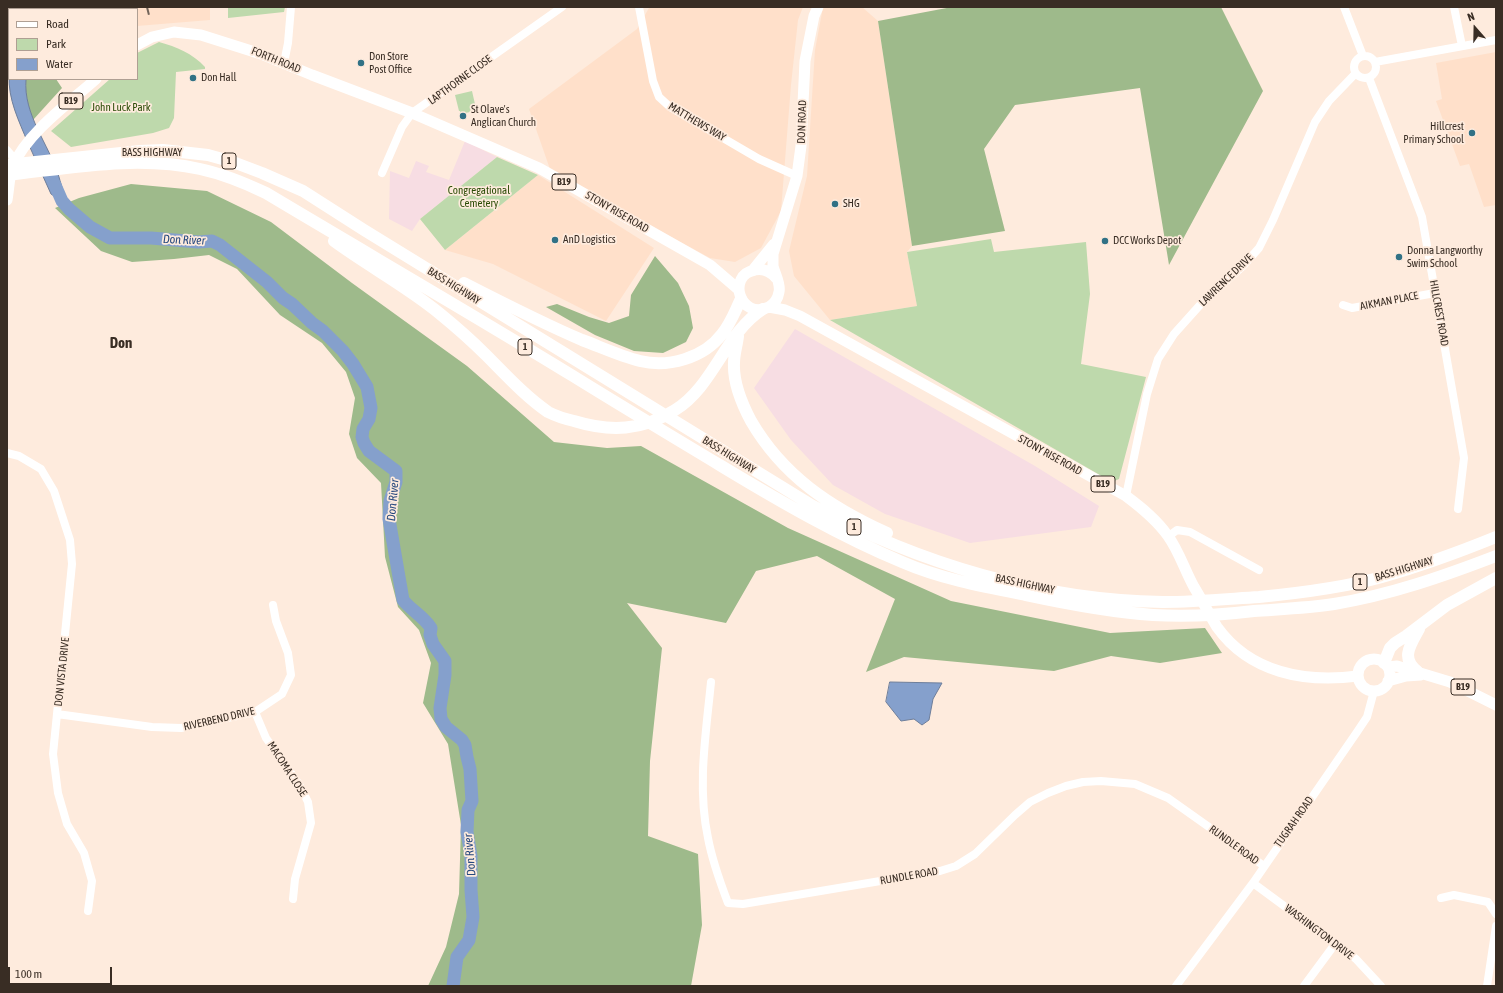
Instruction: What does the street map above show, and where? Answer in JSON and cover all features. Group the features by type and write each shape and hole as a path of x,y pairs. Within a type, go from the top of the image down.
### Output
{"highway":[{"name":"BASS HIGHWAY","path":"7,175 79,162 114,153 163,150 214,157 233,162 262,173 303,191 813,506 850,525 899,546 975,572 1042,588 1066,592 1138,601 1190,602 1334,588 1420,566 1496,537"},
{"name":"BASS HIGHWAY","path":"12,162 156,163 189,167 244,183 277,199 501,332 772,496 847,537 905,564 948,578 1058,602 1154,615 1187,615 1236,613 1334,604 1381,594 1456,571 1496,556"},
{"path":"277,199 355,256 420,298 466,336 526,396 550,413 591,427 629,428 648,423 676,410 693,396 744,324 766,308"},
{"path":"364,230 512,308 570,335 640,361 663,363 675,362 691,357 704,350 722,335 731,321 740,294"},
{"path":"739,333 734,363 734,377 739,393 746,411 764,441 788,470 817,494 854,516 896,537 952,559 975,572"},
{"path":"1386,665 1392,646 1447,605 1496,578"},
{"path":"1420,626 1409,646 1408,654 1411,666 1422,673"}],"main road":[{"name":"DON ROAD","path":"776,278 773,265 773,254 797,176 801,146 805,61 814,16 818,7"},
{"name":"FORTH ROAD","path":"138,44 160,34 184,32 201,35 284,63 412,113"},
{"name":"B19","path":"7,200 12,162 22,148 46,123 95,80"},
{"name":"STONY RISE ROAD","path":"412,113 539,168 710,265 731,273 749,272"},
{"name":"DON ROAD","path":"749,272 772,248 779,236"},
{"name":"STONY RISE ROAD","path":"710,265 740,294"},
{"name":"B19","path":"749,272 760,269 767,271 776,278 779,285 779,292"},
{"path":"740,294 740,281 749,272"},
{"name":"STONY RISE ROAD","path":"779,292 788,305 800,316"},
{"path":"766,308 777,299 779,292"},
{"name":"B19","path":"740,294 748,307 756,310 766,308"},
{"name":"STONY RISE ROAD","path":"766,308 785,310 800,316 1126,496 1147,512 1169,536 1194,586 1217,626 1231,643 1250,658 1270,669 1312,679 1358,676"},
{"name":"B19","path":"1358,676 1363,663 1368,660 1376,659 1386,665 1398,666 1460,686 1496,705"},
{"path":"1386,665 1390,674 1388,681"},
{"name":"B19","path":"1374,691 1383,688 1388,681 1422,673"},
{"path":"1358,676 1364,688 1374,691"}],"street":[{"path":"284,63 288,43 291,7"},
{"name":"LAPTHORNE CLOSE","path":"382,173 402,127 412,113 562,7"},
{"name":"MATTHEWS WAY","path":"639,7 652,81 659,97 670,107 759,159 797,176"},
{"path":"1344,7 1363,56"},
{"path":"1454,7 1462,46"},
{"path":"1375,62 1496,40"},
{"path":"1363,56 1371,57 1375,62 1376,70 1369,78 1363,79 1359,78 1353,70 1354,62 1363,56"},
{"name":"LAWRENCE DRIVE","path":"1126,496 1147,394 1158,358 1174,334 1200,305 1243,266 1259,248 1273,220 1315,122 1329,101 1355,74"},
{"name":"HILLCREST ROAD","path":"1369,78 1422,217 1464,458 1458,509"},
{"path":"7,150 13,157 12,162"},
{"name":"AIKMAN PLACE","path":"1343,305 1352,308 1435,293"},
{"name":"DON VISTA DRIVE","path":"7,453 18,456 41,469 54,491 70,540 72,564 53,754 58,793 67,824 84,854 92,881 88,912"},
{"path":"1169,536 1177,530 1190,532 1258,570"},
{"name":"RIVERBEND DRIVE","path":"57,714 152,727 181,728 255,712 282,694 291,675 288,653 276,621 273,605"},
{"name":"RUNDLE ROAD","path":"711,682 704,750 704,810 708,839 728,903 742,904 940,871 956,866 975,854 1030,802 1066,786 1083,782 1101,781 1135,784 1168,798 1264,866"},
{"name":"TUGRAH ROAD","path":"1176,986 1253,883 1364,721 1369,710 1374,691"},
{"name":"MACOMA CLOSE","path":"255,712 266,738 299,784 308,802 310,823 296,879 293,898"},
{"name":"WASHINGTON DRIVE","path":"1253,883 1356,959 1381,986"},
{"path":"1441,898 1454,895 1488,902 1496,914"},
{"path":"1487,986 1496,926"},
{"path":"1304,986 1335,944"}],"shaded area":[{"path":"210,7 210,20 138,26 138,8 129,8"},
{"path":"803,7 798,20 791,85 781,211 761,248 735,262 710,258 551,172 529,109 637,29 649,8"},
{"path":"823,7 862,7 878,21 912,246 907,252 917,306 830,320 794,276 789,251 807,176 815,50"},
{"name":"Hillcrest Primary School","path":"1496,52 1496,205 1484,207 1469,164 1460,166 1436,101 1442,99 1436,63"},
{"path":"465,141 497,157 420,219 412,231 389,219 390,171 409,178 416,161 429,166 426,172 449,180"},
{"path":"538,175 654,248 606,321 493,264 445,250"},
{"path":"795,329 1035,466 1099,506 1091,527 970,543 885,514 833,485 791,440 754,388"}],"green space":[{"path":"228,7 285,7 284,12 228,18"},
{"path":"952,7 1221,7 1263,91 1169,265 1140,88 1015,105 984,149 1005,231 912,246 878,21"},
{"name":"John Luck Park","path":"159,42 184,51 205,67 205,69 176,72 174,118 169,128 153,133 71,147 51,131 109,80 138,80 138,52"},
{"path":"26,80 57,80 62,88 33,120 26,95"},
{"path":"472,91 477,113 471,114 470,112 461,114 455,95"},
{"name":"Congregational Cemetery","path":"497,157 538,175 445,250 420,219"},
{"path":"131,184 207,191 271,222 352,283 467,366 554,442 607,448 641,446 788,528 951,601 1110,633 1205,628 1222,653 1160,663 1111,656 1054,671 904,657 866,672 895,599 817,556 756,571 726,623 627,603 662,648 650,761 648,836 698,854 702,925 691,986 428,986 446,947 459,894 461,825 448,744 423,703 431,663 419,630 398,607 385,557 381,483 357,458 349,434 355,398 346,372 322,343 280,315 237,269 209,255 132,262 101,251 55,208 79,198"},
{"path":"991,239 994,252 1086,242 1090,294 1081,364 1146,377 1119,479 1112,482 830,320 917,306 907,252"},
{"path":"655,256 678,283 689,306 693,328 686,342 663,353 634,351 595,335 546,307 557,304 589,317 609,323 629,316 631,295"}],"water":[{"path":"9,80 26,80 28,105 32,117 55,165 63,191 62,201 51,194 18,118 12,102"},
{"path":"890,682 942,683 933,699 929,720 922,725 914,719 901,721 886,702"}],"waterway":[{"name":"Don River","path":"55,185 62,201 69,209 90,227 110,238 151,238 198,242 212,241 220,245 267,282 283,298 323,331 343,351 367,387 371,408 369,419 363,429 362,437 364,443 369,451 396,471 396,482 390,501 389,519 403,600 425,620 431,628 430,635 433,644 445,661 445,675 440,708 441,719 446,727 462,740 465,745 470,769 472,801 468,810 467,832 471,856 473,917 469,940 457,957 453,986"}],"railway":[{"path":"147,7 149,15"}],"place":[{"name":"Don Store Post Office","path":"361,63"},
{"name":"Don Hall","path":"193,78"},
{"name":"St Olave's Anglican Church","path":"463,116"},
{"name":"Hillcrest Primary School","path":"1472,133"},
{"name":"SHG","path":"835,204"},
{"name":"AnD Logistics","path":"555,240"},
{"name":"DCC Works Depot","path":"1105,241"},
{"name":"Donna Langworthy Swim School","path":"1399,257"}],"district":[{"name":"Don","path":"121,343"}]}
